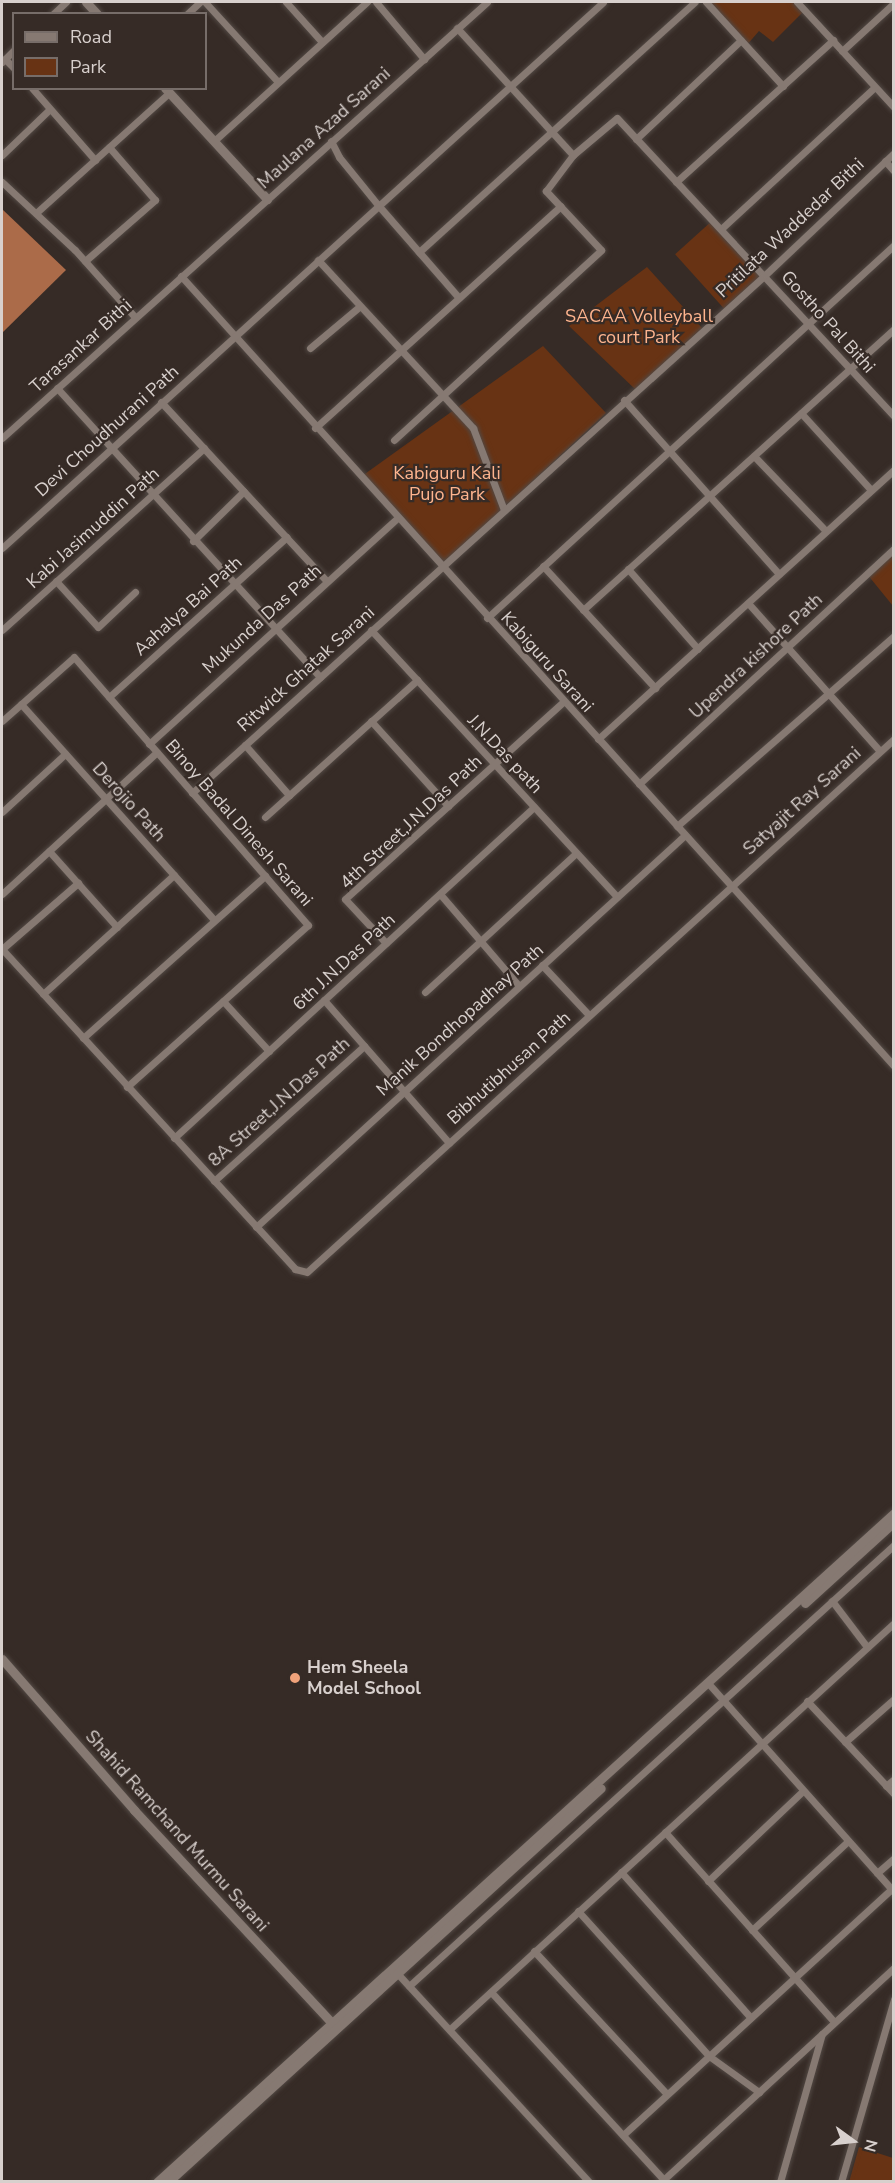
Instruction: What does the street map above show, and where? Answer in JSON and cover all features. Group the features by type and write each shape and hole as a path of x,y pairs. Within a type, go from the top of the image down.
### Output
{"street":[{"path":"205,2 278,82"},
{"path":"286,2 322,42"},
{"path":"213,141 367,2"},
{"path":"376,2 424,58"},
{"name":"Maulana Azad Sarani","path":"181,276 487,2"},
{"name":"Devi Choudhurani Path","path":"2,548 603,2"},
{"path":"419,252 695,2"},
{"path":"706,2 783,86"},
{"path":"797,2 894,107"},
{"path":"842,51 893,6"},
{"path":"394,440 601,250 546,191 573,155 457,28"},
{"path":"636,140 741,40"},
{"path":"676,182 833,40"},
{"path":"721,229 875,87"},
{"path":"34,90 95,160"},
{"path":"36,213 167,91 267,199"},
{"path":"2,155 50,109"},
{"name":"Gostho Pal Bithi","path":"573,155 616,118 893,413"},
{"path":"331,141 339,157 378,206 459,298"},
{"path":"85,261 155,200 109,147"},
{"name":"Pritilata Waddedar Bithi","path":"440,567 765,275 894,153"},
{"path":"885,161 894,171"},
{"path":"2,182 85,261 135,317"},
{"path":"315,429 561,206"},
{"path":"487,618 894,245"},
{"path":"318,260 441,396 473,428 504,510"},
{"name":"Tarasankar Bithi","path":"2,438 181,276"},
{"name":"Kabiguru Sarani","path":"181,276 232,337 396,519 731,884 894,1066"},
{"path":"310,348 360,306"},
{"path":"583,610 894,329"},
{"path":"57,388 154,493 193,541 320,677"},
{"path":"624,400 779,574"},
{"path":"161,402 327,581"},
{"path":"801,413 871,490"},
{"name":"Kabi Jasimuddin Path","path":"4,628 204,448"},
{"path":"754,456 826,531"},
{"path":"598,740 894,470"},
{"path":"193,541 244,491"},
{"name":"Mukunda Das Path","path":"149,744 396,519"},
{"name":"Aahalya Bai Path","path":"109,698 286,537"},
{"name":"Upendra kishore Path","path":"639,784 894,549"},
{"path":"543,566 655,688"},
{"name":"Ritwick Ghatak Sarani","path":"192,793 440,567"},
{"path":"628,569 698,649"},
{"path":"56,581 98,627 135,592"},
{"path":"748,603 880,751"},
{"path":"2,618 4,628"},
{"name":"J.N.Das path","path":"371,630 617,897"},
{"path":"677,826 894,636"},
{"name":"Binoy Badal Dinesh Sarani","path":"2,721 74,657 308,925 127,1087"},
{"path":"266,817 417,680"},
{"name":"4th Street,J.N.Das Path","path":"386,943 345,899 563,702"},
{"name":"Derojio Path","path":"21,704 214,920"},
{"path":"371,721 448,806"},
{"name":"Satyajit Ray Sarani","path":"731,884 894,740"},
{"path":"245,745 289,795"},
{"path":"2,894 157,752"},
{"path":"2,812 65,754"},
{"name":"6th J.N.Das Path","path":"174,1138 534,807"},
{"name":"Manik Bondhopadhay Path","path":"256,1227 685,835"},
{"path":"49,851 117,927"},
{"path":"425,992 576,853"},
{"path":"43,994 174,875"},
{"path":"83,1038 265,876"},
{"path":"78,883 2,949 256,1227"},
{"name":"Bibhutibhusan Path","path":"256,1227 295,1269 307,1272 731,884"},
{"path":"440,894 519,986"},
{"path":"542,965 589,1015"},
{"path":"324,1000 449,1143"},
{"path":"223,1001 269,1051"},
{"name":"8A Street,J.N.Das Path","path":"214,1181 364,1046"},
{"path":"710,1685 894,1513"},
{"path":"157,2181 894,1522"},
{"path":"409,1986 894,1545"},
{"path":"832,1601 867,1647"},
{"path":"450,2029 894,1623"},
{"name":"Shahid Ramchand Murmu Sarani","path":"2,1659 134,1810 334,2025"},
{"path":"623,2135 892,1891 710,1685"},
{"path":"846,1742 894,1699"},
{"path":"807,1701 894,1794"},
{"path":"886,1786 894,1779"},
{"path":"708,1881 803,1791"},
{"path":"665,1832 834,2022"},
{"path":"752,1930 848,1840"},
{"path":"877,1873 894,1858"},
{"path":"621,1872 751,2018"},
{"path":"578,1911 710,2056 759,2092"},
{"path":"534,1952 667,2094"},
{"path":"490,1992 663,2181 894,1968"},
{"path":"395,1970 589,2181"},
{"path":"841,2181 894,1999"},
{"path":"168,2181 334,2025"},
{"path":"780,2181 822,2034"}],"green space":[{"path":"708,2 795,2 803,12 773,42 759,31 746,46"},
{"path":"713,220 762,274 724,308 675,254"},
{"name":"SACAA Volleyball court Park","path":"647,267 702,328 636,390 569,326"},
{"name":"Kabiguru Kali Pujo Park","path":"543,346 606,413 440,567 362,476"},
{"path":"893,551 893,606 867,574"},
{"path":"859,2147 893,2158 893,2181 849,2182"}],"shaded area":[{"path":"2,209 66,270 2,333"}],"place":[{"name":"Hem Sheela Model School","path":"295,1678"}]}
